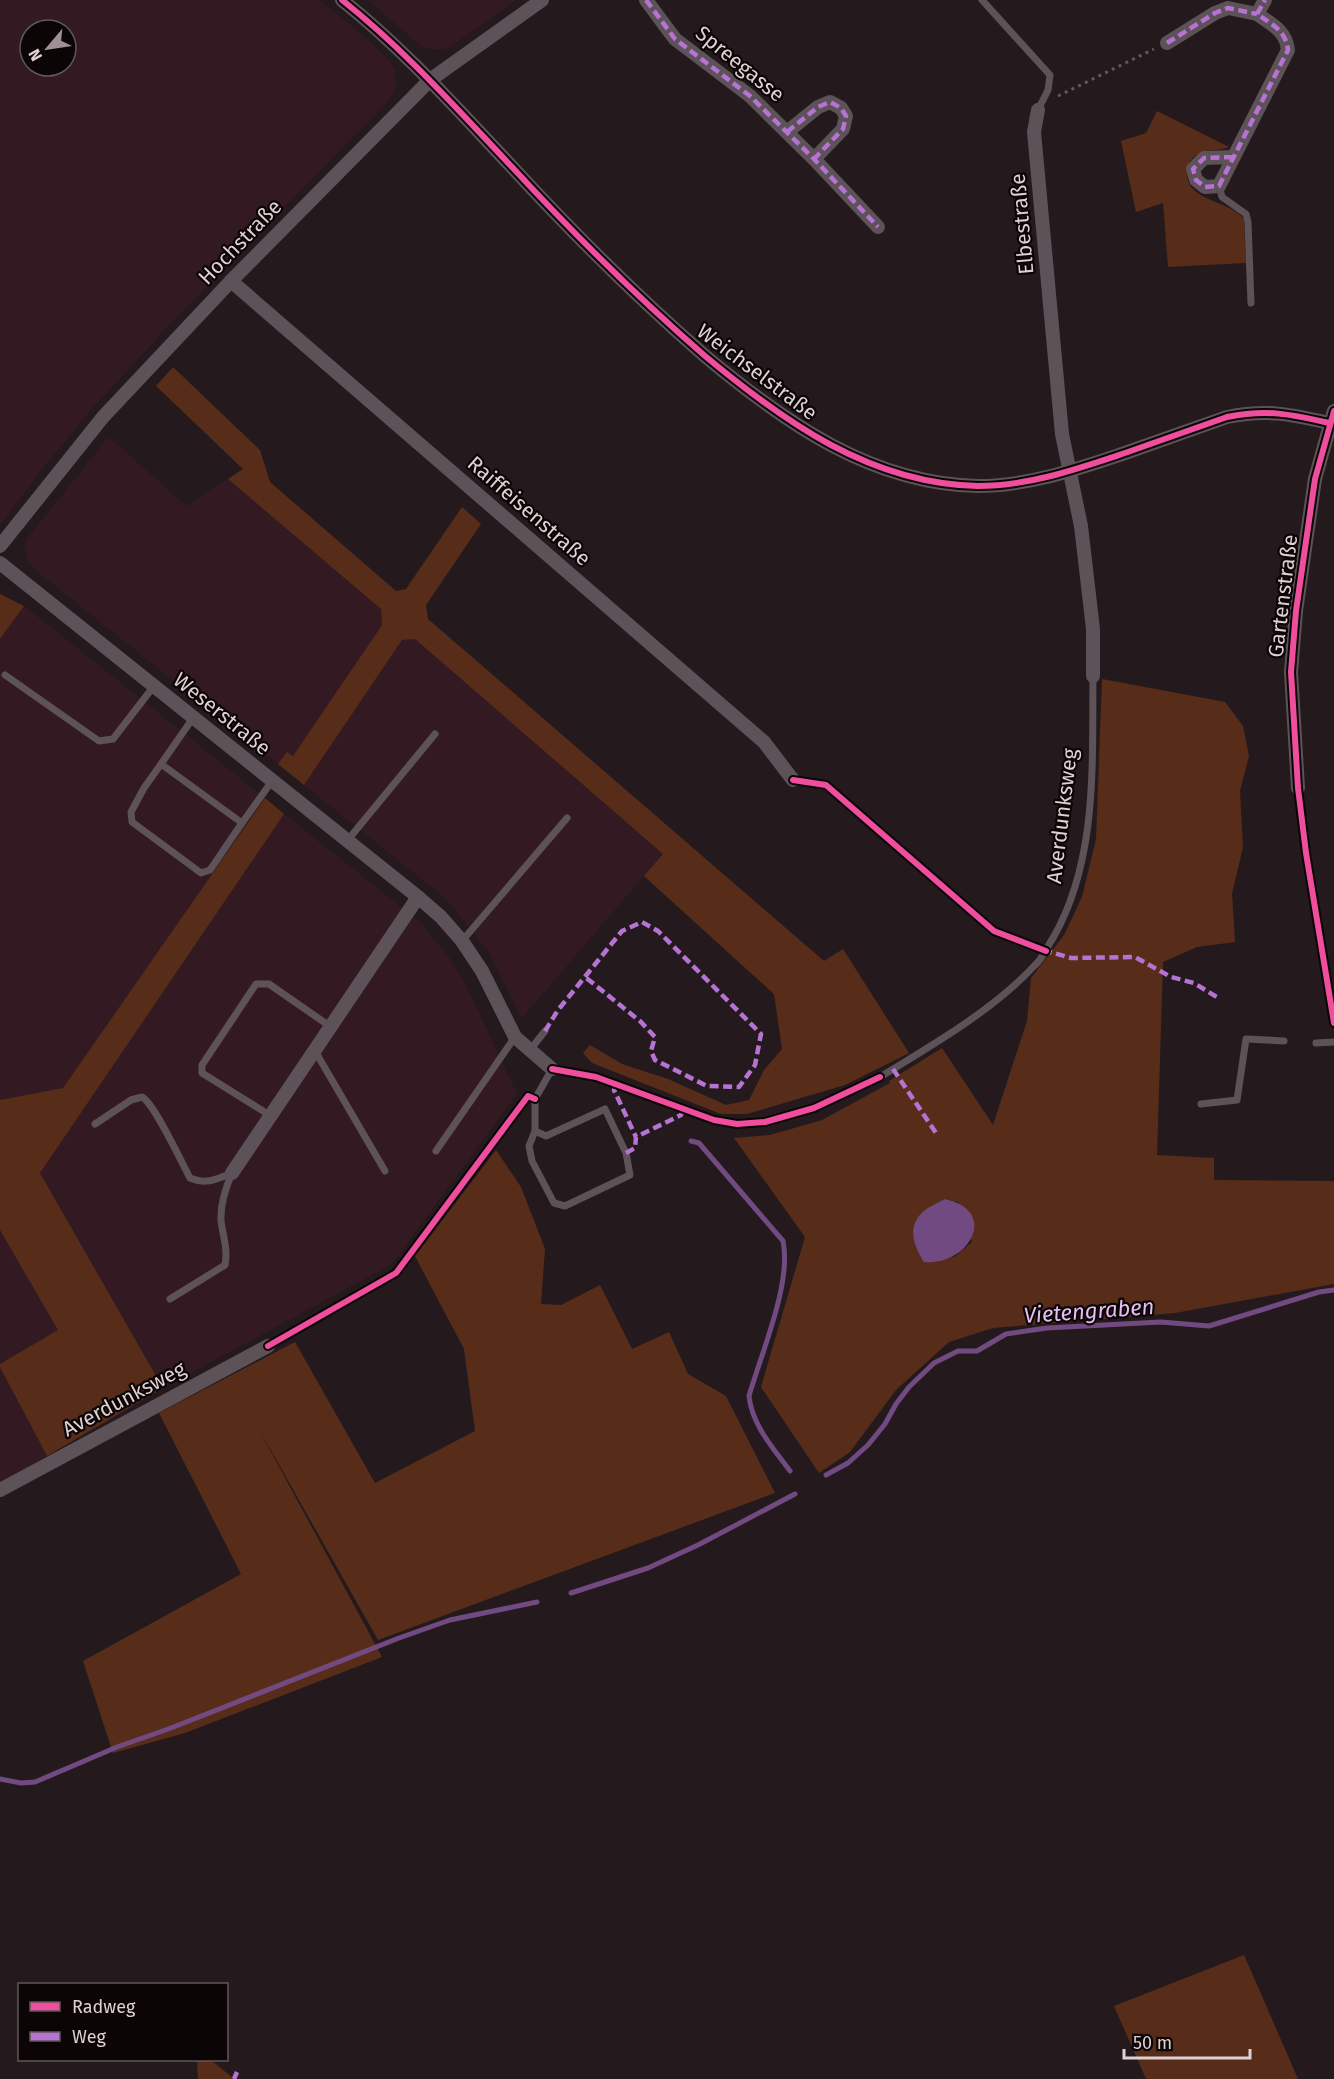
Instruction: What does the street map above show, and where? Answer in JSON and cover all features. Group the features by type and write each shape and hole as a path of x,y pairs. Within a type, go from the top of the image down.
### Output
{"street":[{"name":"Weichselstraße","path":"342,0 397,46 569,228 673,328 747,391 797,427 834,448 878,467 931,481 978,486 1040,480 1070,472 1227,417 1253,412 1332,417"},
{"name":"Hochstraße","path":"0,546 103,417 231,281 430,80 542,0"},
{"name":"Spreegasse","path":"646,0 675,39 750,96 878,227"},
{"path":"1257,14 1265,0"},
{"path":"1167,43 1215,13 1228,8 1257,14 1280,30 1287,39 1288,50 1219,186 1205,187 1196,180 1193,169 1204,158 1233,157"},
{"name":"Spreegasse","path":"787,132 818,107 830,102 841,108 846,116 843,129 814,159"},
{"name":"Elbestraße","path":"1038,110 1035,132 1062,434 1070,472"},
{"name":"Raiffeisenstraße","path":"231,281 764,742 793,780"},
{"name":"Gartenstraße","path":"1298,788 1291,672 1296,612 1315,479 1332,417"},
{"name":"Averdunksweg","path":"1070,472 1081,526 1093,629 1093,676"},
{"name":"Weserstraße","path":"0,563 441,917 462,941 482,971 515,1037 552,1069"},
{"path":"232,1173 418,897"},
{"name":"Averdunksweg","path":"0,1490 268,1346"}],"lane":[{"name":"Elbestraße","path":"982,0 1050,75 1048,90 1038,110"},
{"path":"1219,186 1222,197 1246,214 1251,303"},
{"path":"5,675 99,741 113,739 154,686"},
{"name":"Averdunksweg","path":"880,1077 975,1016 1019,982 1037,964 1061,924 1073,896 1083,851 1092,780 1093,676"},
{"path":"193,717 144,788 131,812 132,822 201,873 210,870 272,781"},
{"path":"347,841 435,734"},
{"path":"161,764 243,823"},
{"path":"462,941 567,818"},
{"path":"271,1116 202,1073 202,1065 256,984 269,984 331,1027"},
{"path":"530,1050 546,1031"},
{"path":"436,1151 515,1037"},
{"path":"1202,1104 1237,1100 1246,1039 1284,1041"},
{"path":"1316,1043 1334,1042"},
{"path":"315,1051 385,1171"},
{"path":"535,1131 546,1136 605,1109 626,1153 630,1175 566,1206 554,1203 532,1161 529,1146 535,1131 536,1099 552,1069"},
{"path":"95,1124 131,1100 142,1097 147,1099 190,1178 199,1182 210,1182 232,1173"},
{"path":"170,1299 225,1264 228,1253 221,1219 225,1190 232,1173"}],"path":[{"path":"1038,110 1085,81 1167,43"}],"shaded area":[{"path":"0,0 318,0 356,29 390,61 395,71 396,84 393,94 174,320 95,405 42,469 0,525"},
{"path":"368,0 516,0 452,46 441,50 422,47"},
{"path":"1157,111 1229,147 1201,152 1194,157 1187,169 1188,180 1199,194 1237,212 1244,219 1246,263 1168,267 1163,203 1136,212 1121,141 1146,133"},
{"path":"173,367 260,450 270,482 396,591 406,589 462,507 481,524 426,605 428,619 824,961 843,949 909,1053 845,1085 747,1114 721,1114 592,1063 583,1053 590,1045 622,1064 668,1079 726,1105 749,1100 764,1070 782,1049 774,994 644,876 663,854 415,639 402,640 304,785 278,764 287,752 293,756 382,625 381,609 228,479 243,469 156,386"},
{"path":"109,437 186,506 228,479 381,609 382,625 293,756 287,752 278,764 33,568 27,560 25,544 29,536"},
{"path":"0,594 24,606 0,639"},
{"path":"24,606 265,798 63,1088 0,1100 0,639"},
{"path":"415,639 663,854 522,1018 488,951 451,905 438,892 304,785 402,640"},
{"path":"1102,679 1225,702 1243,726 1249,756 1240,791 1243,847 1232,894 1235,942 1197,947 1163,962 1157,1155 1214,1158 1214,1180 1334,1181 1334,1284 1175,1313 993,1328 949,1342 896,1390 850,1452 819,1473 761,1387 805,1237 734,1138 770,1135 822,1120 890,1083 889,1081 942,1048 993,1125 1027,1021 1031,978 1064,935 1082,897 1096,839","holes":["945,1199 958,1202 972,1242 953,1258 937,1204"]},
{"path":"265,798 284,814 40,1173 163,1388 47,1456 0,1367 0,1364 58,1330 0,1230 0,1100 63,1088"},
{"path":"284,814 420,922 449,957 464,981 517,1094 392,1264 163,1388 40,1173"},
{"path":"496,1150 521,1187 545,1249 541,1304 561,1305 600,1285 632,1349 669,1332 688,1374 726,1396 775,1493 378,1640 256,1424 382,1657 185,1733 113,1753 83,1661 241,1574 159,1413 295,1342 375,1483 475,1431 464,1349 415,1256"},
{"path":"945,1199 962,1205 971,1214 974,1225 972,1236 965,1247 954,1256 940,1261 924,1262 915,1243 913,1230 915,1223 924,1211"},
{"path":"0,1230 59,1330 0,1364"},
{"path":"0,1367 47,1456 0,1482"},
{"path":"1244,1955 1298,2079 1146,2079 1114,2006"},
{"path":"197,2061 212,2061 234,2079 198,2079"}],"waterway":[{"path":"691,1141 699,1143 783,1241 785,1258 779,1297 749,1396 754,1417 770,1445 790,1471"},
{"name":"Vietengraben","path":"826,1475 848,1463 868,1445 909,1387 934,1363 958,1351 977,1351 1006,1334 1047,1328 1161,1322 1209,1326 1319,1292 1334,1290"},
{"path":"571,1593 648,1568 698,1545 795,1494"},
{"path":"0,1779 21,1783 35,1782 117,1747 399,1638 450,1620 537,1602"}],"marked path":[{"path":"646,0 675,39 750,96 878,227"},
{"path":"1233,157 1204,158 1193,169 1196,180 1205,187 1219,186 1288,50 1282,33 1257,14 1265,0"},
{"path":"1167,43 1215,13 1228,8 1257,14"},
{"path":"787,132 818,107 830,102 841,108 846,116 843,129 814,159"},
{"path":"545,1031 558,1010 622,931 642,922 658,931 761,1034 755,1065 739,1087 707,1086 655,1060 651,1051 655,1037 641,1022 584,976"},
{"path":"1043,950 1071,958 1135,957 1171,977 1194,983 1220,999"},
{"path":"893,1069 936,1133"},
{"path":"616,1084 614,1090 636,1137"},
{"path":"626,1153 635,1148 636,1137 681,1115 683,1109"},
{"path":"234,2079 237,2072"}],"cycle path":[{"path":"342,0 409,60 582,240 630,288 705,356 798,426 865,461 901,474 939,483 997,485 1034,480 1071,470 1227,417 1267,413 1329,423"},
{"path":"1334,411 1315,479 1296,611 1291,672 1298,788 1306,853 1334,1023"},
{"path":"793,780 826,785 994,931 1046,951"},
{"path":"552,1069 596,1077 714,1120 737,1124 765,1122 814,1108 880,1077"},
{"path":"268,1346 396,1273 528,1096 535,1099"}]}
